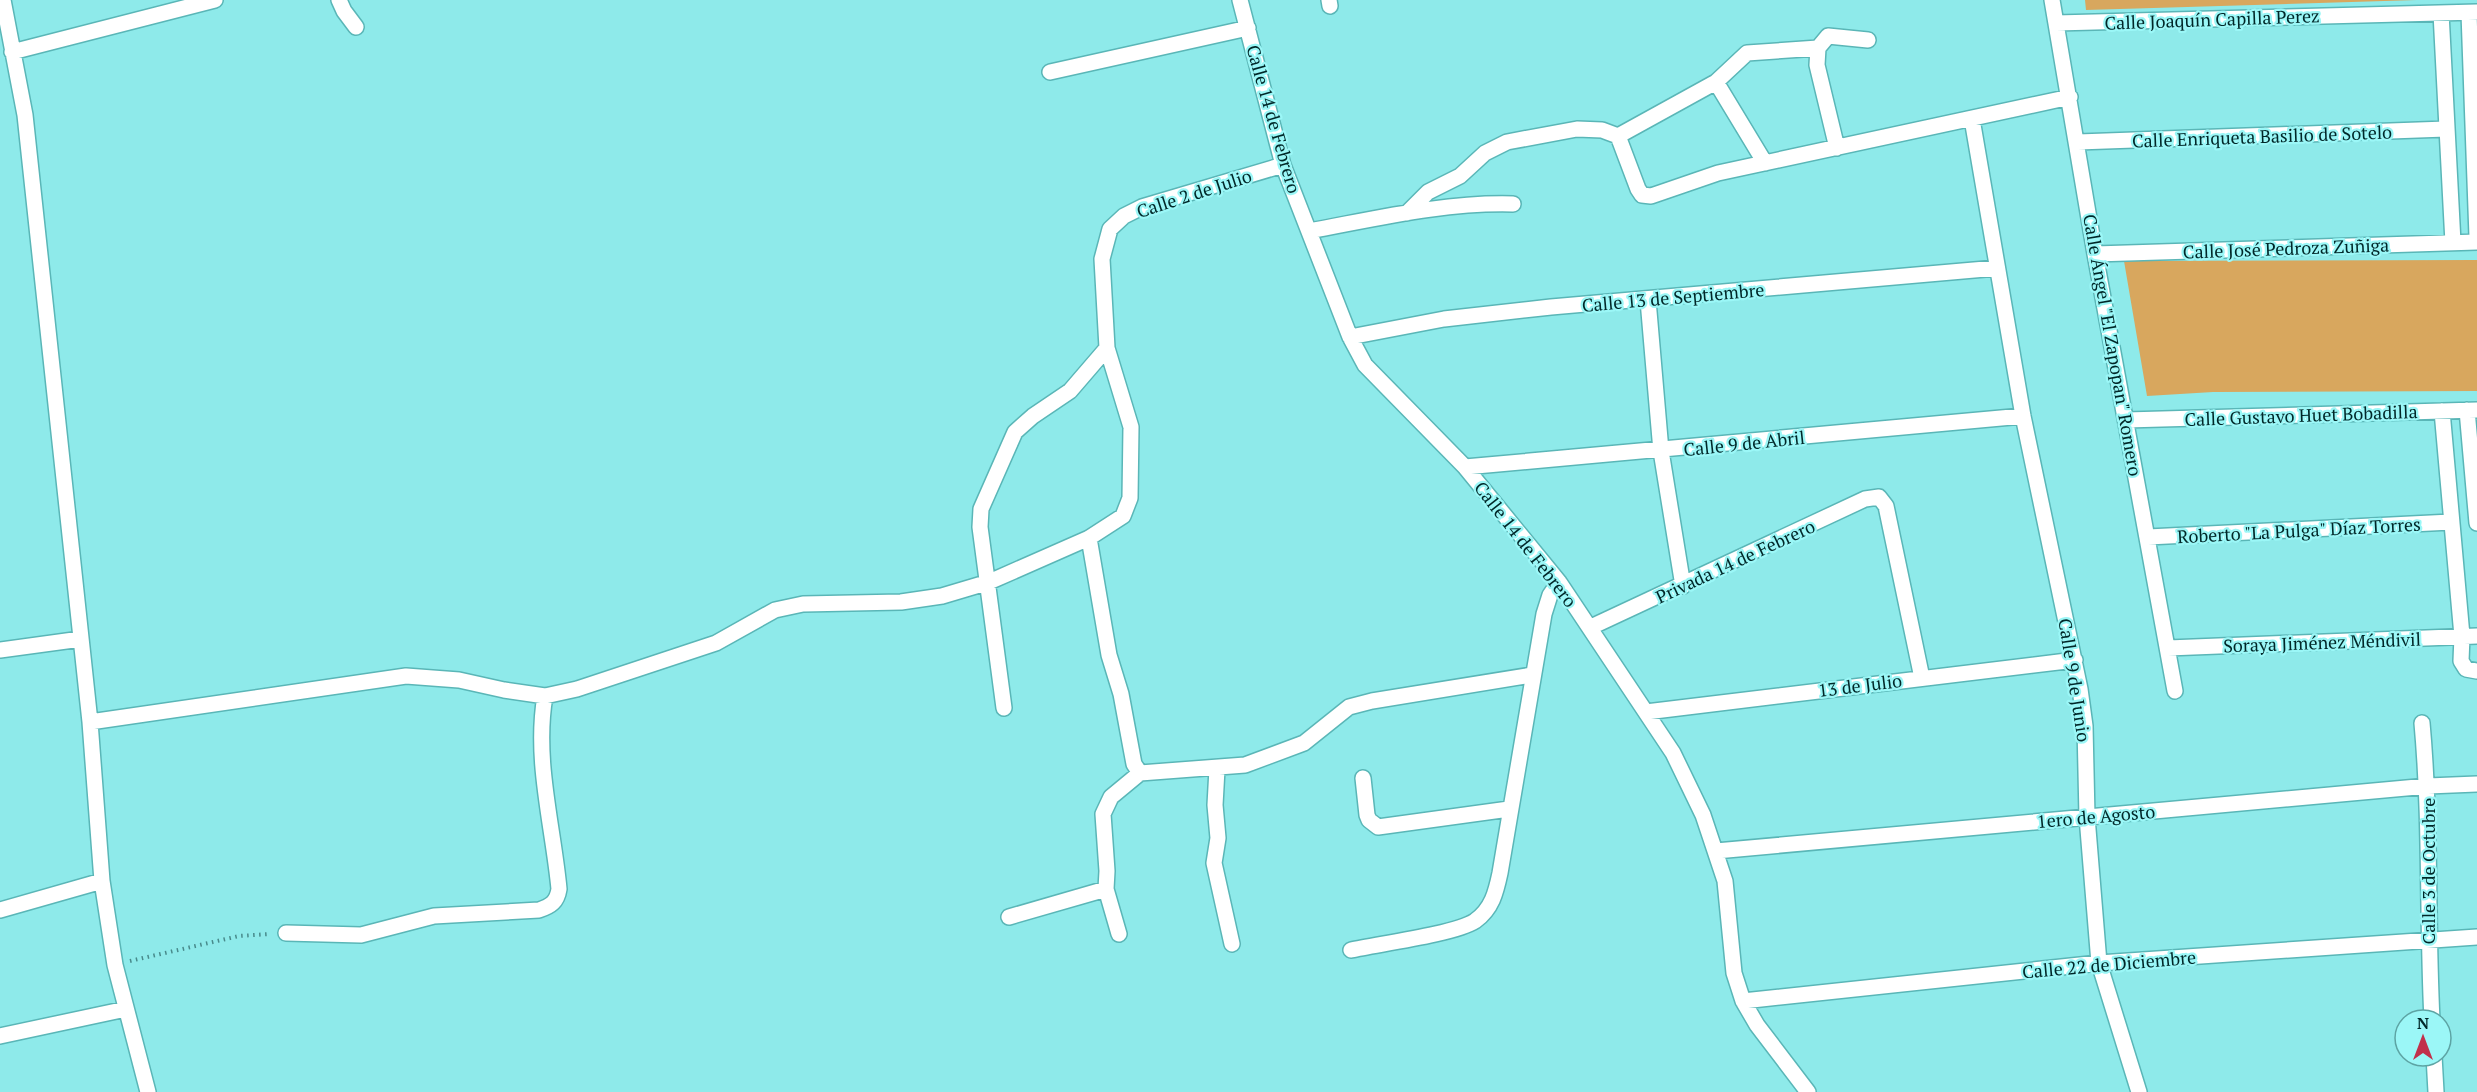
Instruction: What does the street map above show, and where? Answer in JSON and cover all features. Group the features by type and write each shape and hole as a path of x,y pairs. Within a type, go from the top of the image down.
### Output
{"street":[{"path":"3,0 25,115 90,722 102,881 115,964 148,1092"},
{"path":"12,52 215,0"},
{"path":"339,0 356,27"},
{"name":"Calle 14 de Febrero","path":"1240,0 1283,165 1350,337 1365,365 1465,467 1559,582 1673,753 1703,815 1725,881 1734,974 1743,1001 1757,1026 1808,1092"},
{"name":"Calle Ángel \"El Zapopan\" Romero","path":"2052,0 2078,142 2095,254 2175,691"},
{"path":"2441,13 2453,243"},
{"path":"2473,13 2477,237"},
{"name":"Calle Joaquín Capilla Perez","path":"2056,23 2473,13"},
{"path":"1050,72 1248,28"},
{"path":"1838,148 1817,65 1818,48 1828,36 1868,40"},
{"path":"1618,136 1716,82 1747,53 1818,48"},
{"path":"1716,82 1765,163"},
{"path":"1407,213 1428,192 1460,176 1485,153 1507,142 1577,129 1602,130 1618,136 1642,195 1651,196 1718,172 2070,97"},
{"name":"Calle 9 de Junio","path":"1972,119 2023,416 2075,660 2085,726 2087,817 2098,963 2139,1092"},
{"name":"Calle Enriqueta Basilio de Sotelo","path":"2078,142 2446,129"},
{"name":"Calle 2 de Julio","path":"1107,348 1102,259 1110,229 1124,216 1142,207 1283,165"},
{"path":"1309,231 1407,213 1494,203 1513,204"},
{"name":"Calle José Pedroza Zuñiga","path":"2095,254 2477,242"},
{"name":"Calle 13 de Septiembre","path":"1350,337 1444,319 1997,268"},
{"path":"1648,300 1662,451 1683,586"},
{"path":"90,722 406,676 459,680 545,696 577,689 716,643 775,610 831,602 901,602 942,596 989,582 1089,538 1123,516 1130,498 1131,427 1107,348"},
{"path":"1004,708 980,527 981,509 1015,432 1033,416 1070,391 1107,348"},
{"path":"2472,410 2477,523"},
{"name":"Calle Gustavo Huet Bobadilla","path":"2126,420 2472,410"},
{"path":"2442,411 2451,522 2469,636 2461,661 2466,669 2477,671"},
{"name":"Calle 9 de Abril","path":"1465,467 1662,451 2023,416"},
{"name":"Privada 14 de Febrero","path":"1591,627 1864,500 1879,497 1886,506 1922,678"},
{"name":"Roberto \"La Pulga\" Díaz Torres","path":"2148,537 2451,522"},
{"path":"1089,538 1109,655 1120,694 1134,764 1140,772"},
{"path":"1351,950 1454,929 1474,921 1489,908 1496,895 1544,614 1550,595 1559,582"},
{"name":"Soraya Jiménez Méndivil","path":"2168,648 2469,636"},
{"path":"0,650 81,639"},
{"name":"13 de Julio","path":"1646,712 2075,660"},
{"path":"1119,934 1106,889 1103,814 1111,797 1140,772 1217,769 1245,765 1304,743 1349,707 1372,701 1532,675"},
{"path":"286,933 361,935 434,916 539,910 550,906 558,899 560,889 542,757 541,718 545,696"},
{"name":"Calle 3 de Octubre","path":"2422,723 2428,786 2428,940 2431,1008"},
{"path":"1217,769 1215,805 1218,838 1214,863 1232,944"},
{"path":"1363,778 1367,815 1369,820 1378,827 1509,809"},
{"name":"1ero de Agosto","path":"1716,851 2428,786 2477,784"},
{"path":"0,910 102,881"},
{"path":"1009,917 1106,889"},
{"name":"Calle 22 de Diciembre","path":"1743,1001 2098,963 2477,937"},
{"path":"0,1036 126,1009"},
{"path":"2435,1068 2436,1092"}],"path":[{"path":"115,964 239,936 286,933"}],"shaded area":[{"path":"2085,0 2417,0 2086,10"},
{"path":"2477,260 2477,391 2213,392 2147,396 2124,261"}]}
